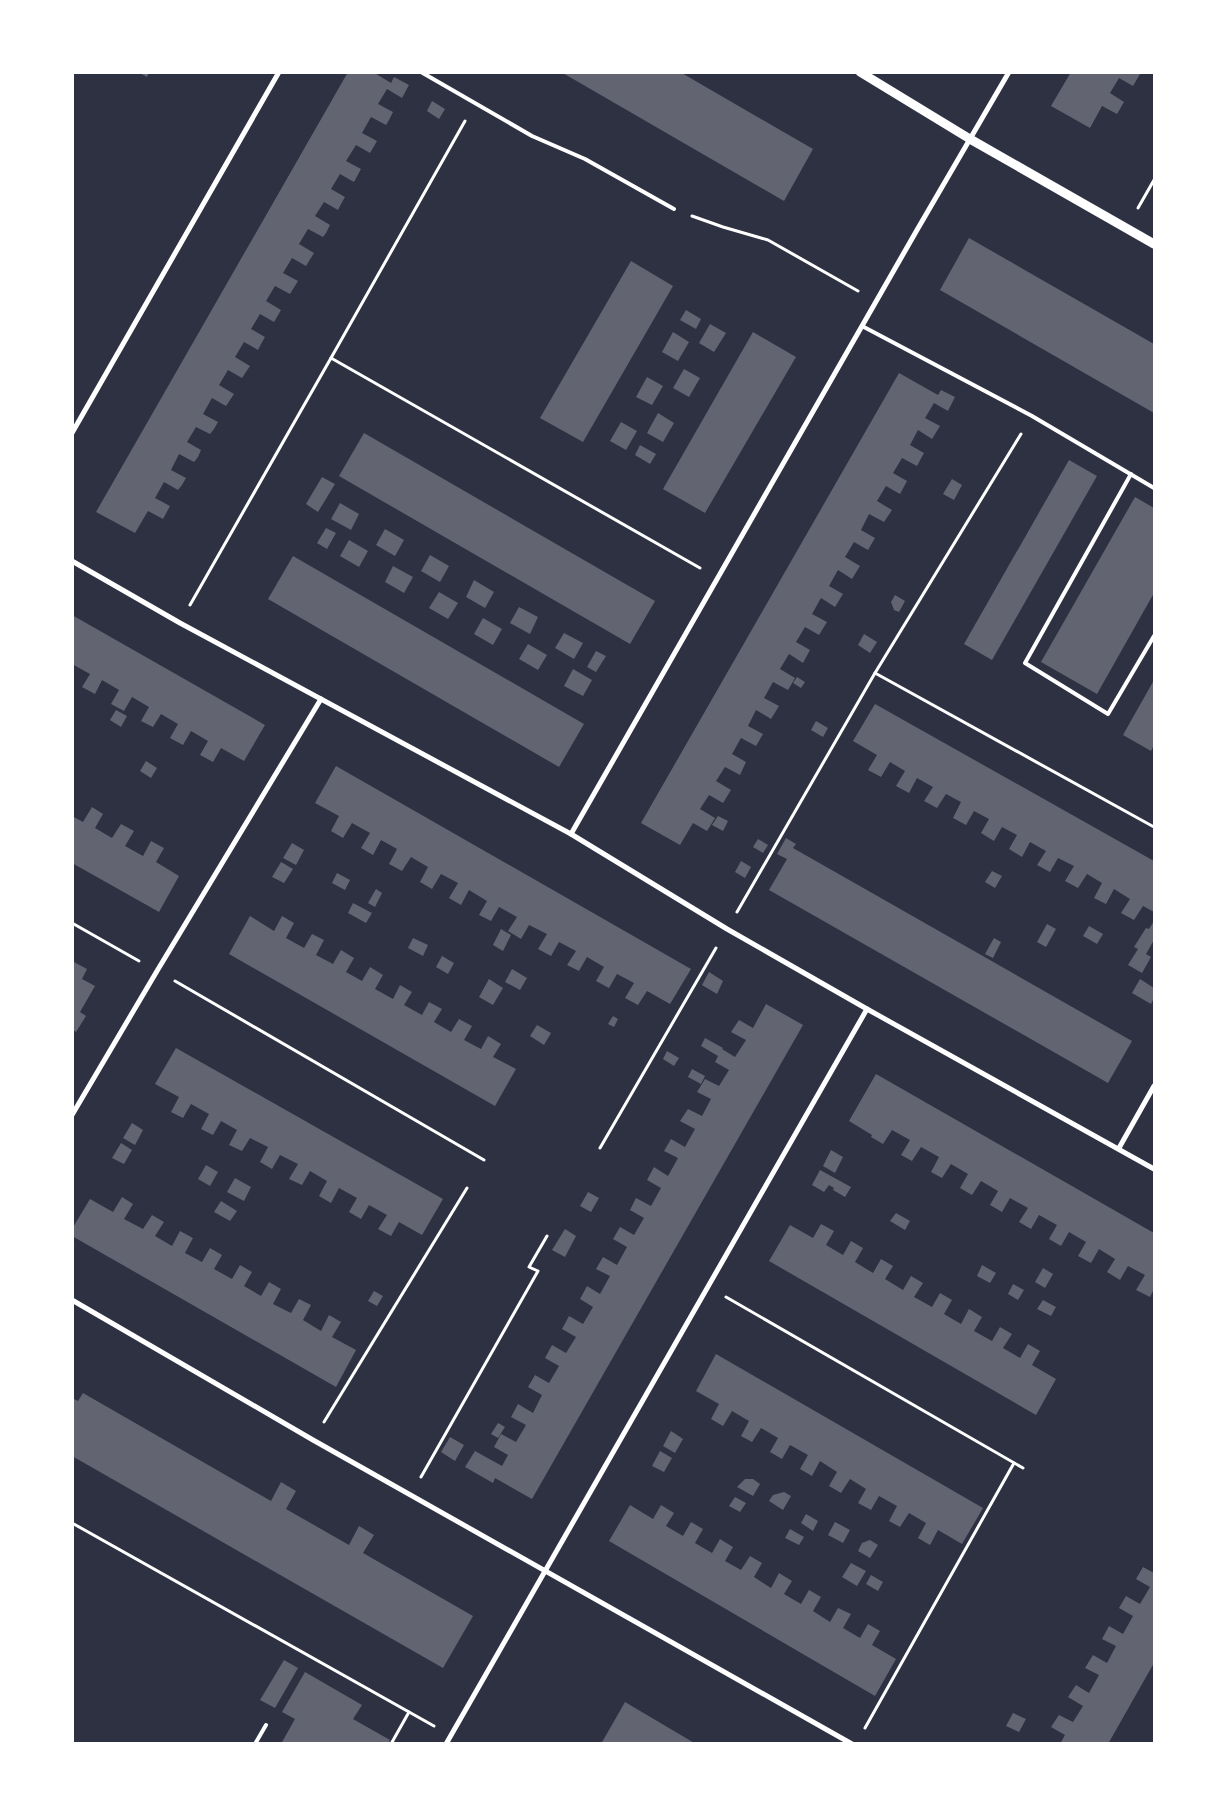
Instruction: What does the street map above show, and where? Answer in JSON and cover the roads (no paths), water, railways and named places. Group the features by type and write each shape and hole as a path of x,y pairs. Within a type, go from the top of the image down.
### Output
{"street":[{"path":"73,429 279,72"},
{"path":"860,72 970,139 1154,244"},
{"path":"571,834 1009,72"},
{"path":"72,561 180,623 571,834 727,929 1154,1169"},
{"path":"72,1116 157,970 321,699"},
{"path":"446,1744 867,1009"},
{"path":"1119,1148 1154,1086"},
{"path":"72,1300 313,1440 852,1744"}],"lane":[{"path":"420,72 532,136 585,159 674,209"},
{"path":"862,326 1032,416 1154,488"},
{"path":"1131,474 1025,663 1108,714 1154,636"},
{"path":"254,1744 266,1725"}]}
